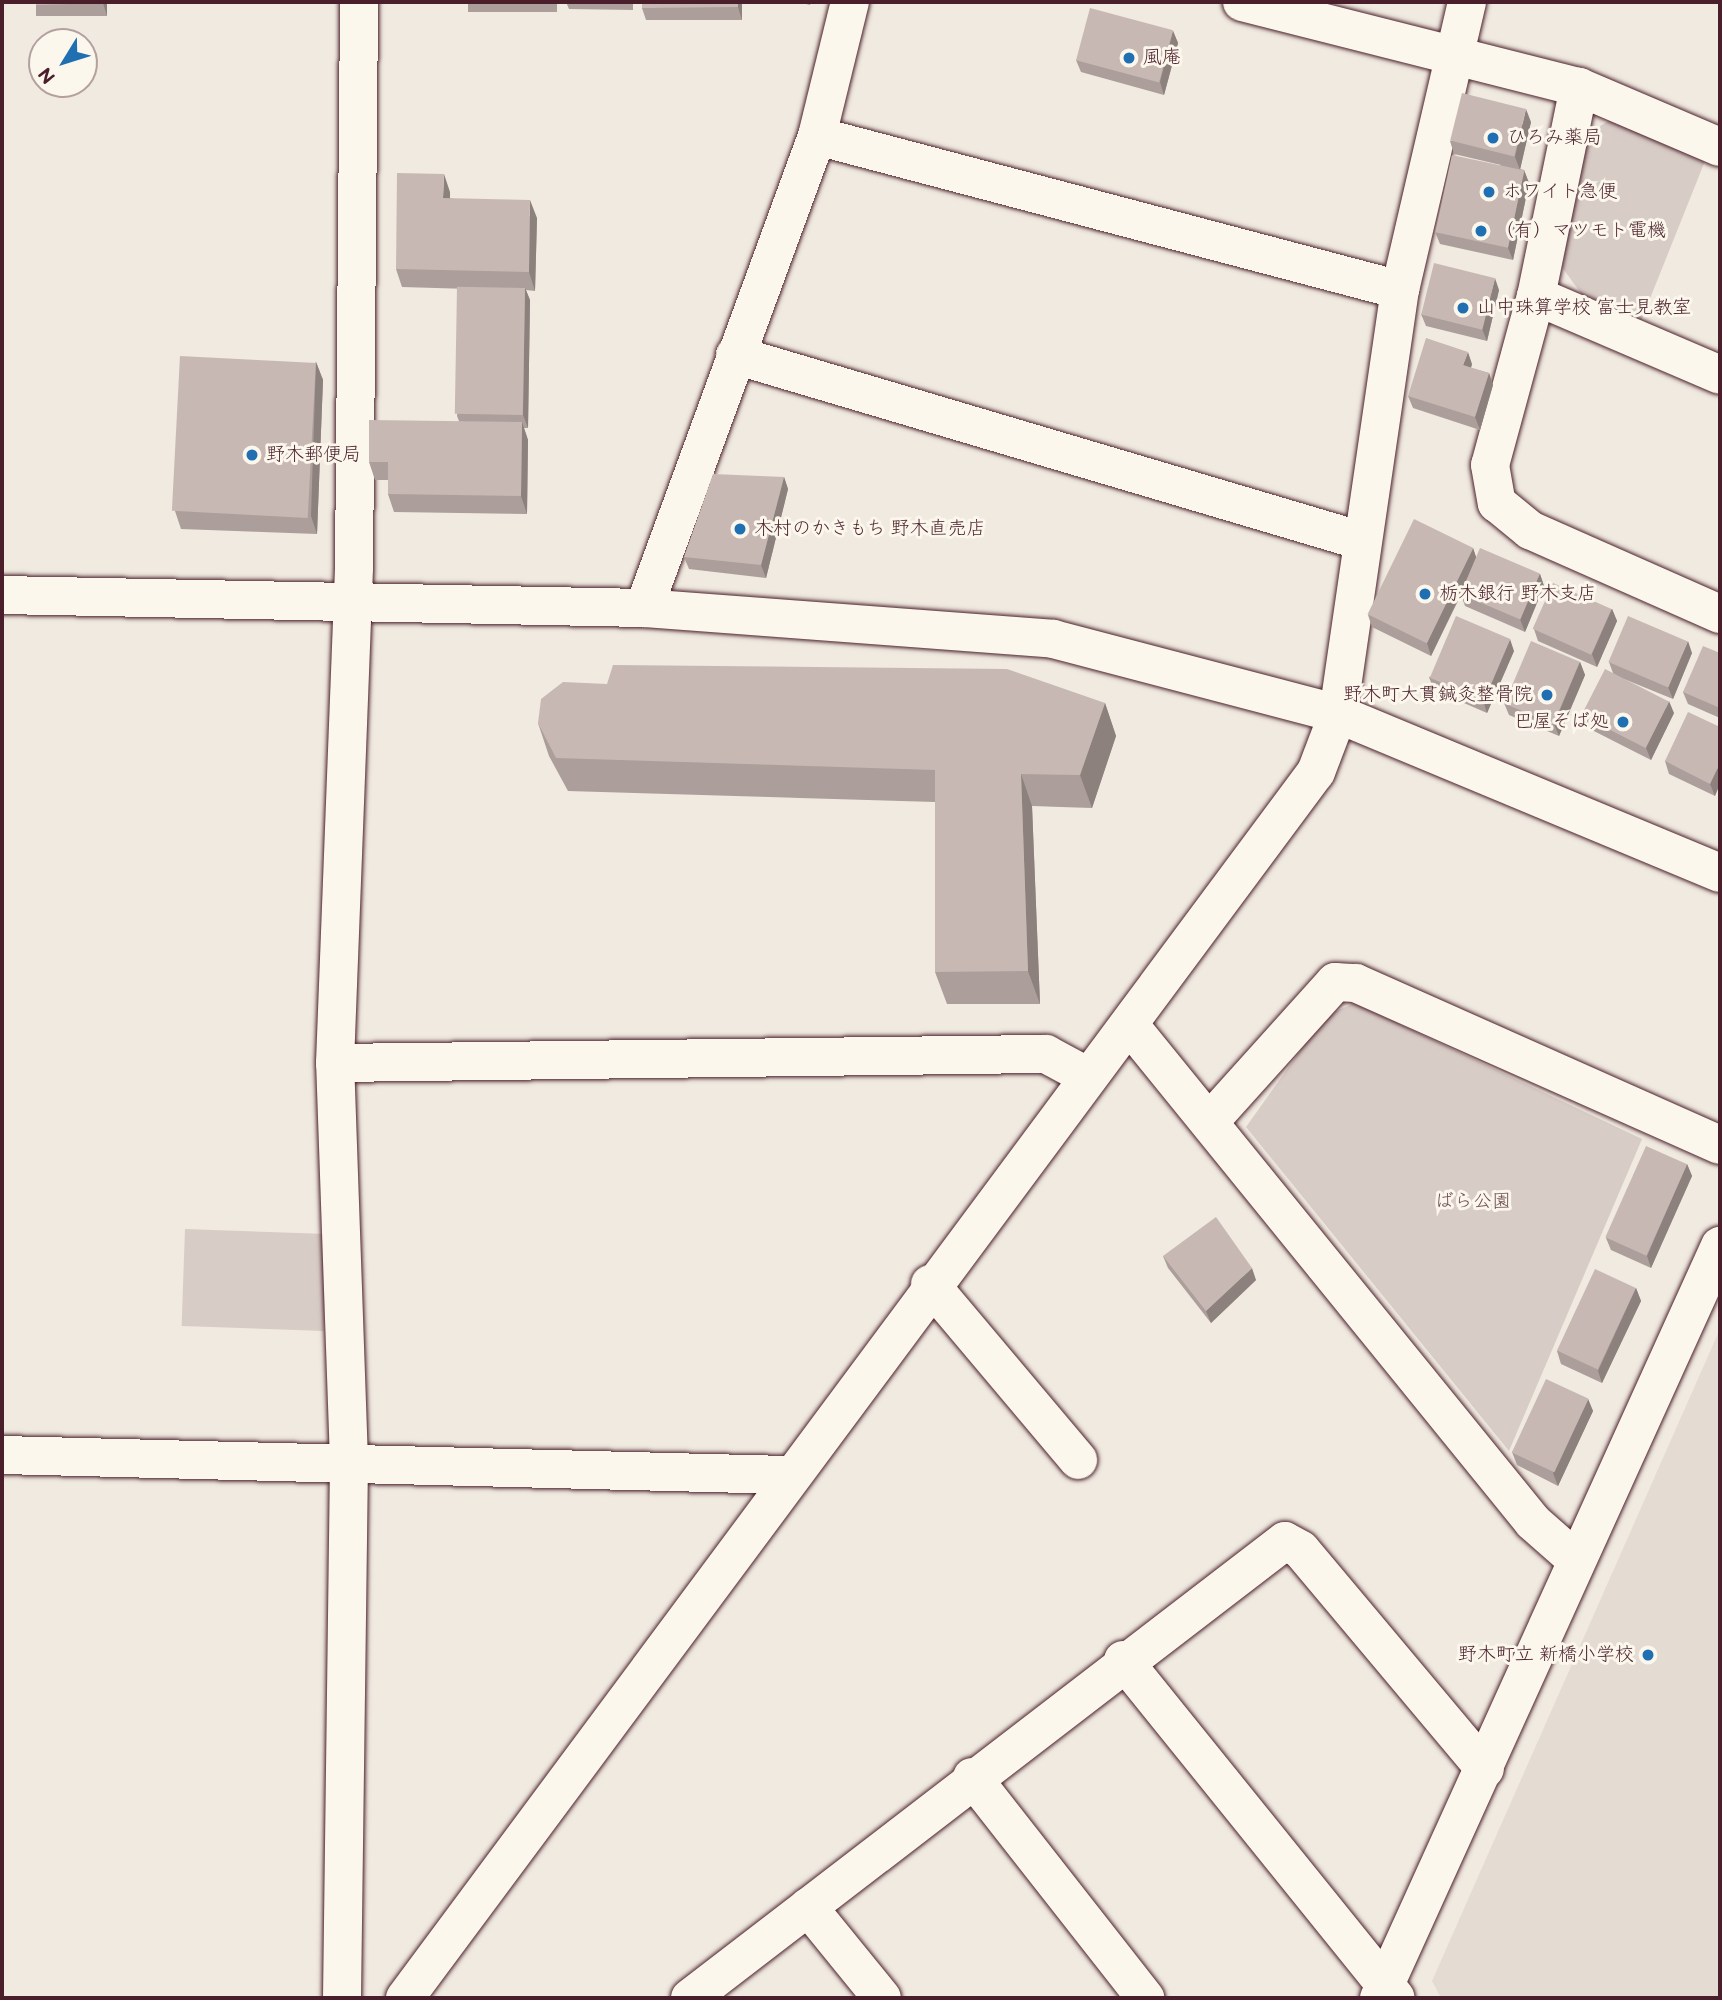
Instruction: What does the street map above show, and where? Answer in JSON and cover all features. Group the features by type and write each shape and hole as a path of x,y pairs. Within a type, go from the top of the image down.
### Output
{"street":[{"path":"342,1998 349,1461 335,1063 352,603 359,2"},
{"path":"644,608 817,136 850,2"},
{"path":"1242,2 1450,57 1579,87 1720,147"},
{"path":"405,1998 1085,1075 1132,1028 1316,772 1338,714 1401,290 1450,57 1467,2"},
{"path":"1579,87 1536,296 1490,465 1497,503 1530,530 1720,614"},
{"path":"817,136 1401,290"},
{"path":"1536,296 1720,375"},
{"path":"735,355 1362,541"},
{"path":"2,596 644,608 1053,639 1338,714 1720,873"},
{"path":"1210,1121 1335,982 1356,983 1720,1145"},
{"path":"1132,1028 1533,1522 1574,1559"},
{"path":"335,1063 1046,1054 1085,1075"},
{"path":"1123,1660 1387,1994 1574,1559 1720,1246"},
{"path":"930,1284 1078,1460"},
{"path":"2,1455 349,1461 789,1475"},
{"path":"690,1998 1123,1660 1285,1541 1301,1550 1485,1769"},
{"path":"972,1777 1145,1998"},
{"path":"808,1907 882,1998"}],"shaded area":[{"name":"野木町立 新橋小学校","path":"1720,1329 1720,1998 1441,1998 1432,1981"}],"green space":[{"path":"1615,117 1707,156 1641,321 1585,299 1562,267 1587,134"},
{"name":"ばら公園","path":"1355,1003 1642,1139 1509,1451 1246,1127 1325,1016"},
{"path":"185,1229 327,1234 324,1331 182,1326"}],"building":[{"path":"36,2 103,2 103,3 36,5"},
{"path":"642,2 738,2 738,7 642,8"},
{"name":"風庵","path":"1090,8 1173,30 1159,82 1076,60"},
{"name":"ひろみ薬局","path":"1462,93 1526,109 1514,157 1450,141"},
{"path":"1452,155 1524,170 1508,248 1436,232"},
{"path":"397,173 444,174 443,198 530,200 529,272 396,269"},
{"name":"山中珠算学校 富士見教室","path":"1434,263 1495,278 1482,330 1421,314"},
{"path":"457,287 525,288 523,415 455,414"},
{"path":"1426,338 1468,352 1463,365 1489,373 1475,417 1408,396"},
{"name":"野木郵便局","path":"180,356 316,363 308,518 172,511"},
{"path":"369,420 522,422 521,496 388,494 388,462 369,462"},
{"name":"木村のかきもち 野木直売店","path":"713,474 784,477 761,565 684,557"},
{"name":"栃木銀行 野木支店","path":"1414,519 1473,548 1427,643 1368,614"},
{"path":"1480,548 1540,573 1520,619 1460,594"},
{"path":"1553,583 1611,609 1591,655 1533,629"},
{"path":"1456,616 1510,639 1484,701 1430,678"},
{"path":"1628,616 1688,641 1668,687 1608,662"},
{"name":"野木町大貫鍼灸整骨院","path":"1531,641 1580,662 1553,724 1504,704"},
{"path":"1703,646 1720,653 1720,708 1683,692"},
{"path":"613,665 1007,669 1105,703 1080,775 1021,774 1028,971 935,972 935,770 556,758 538,723 541,699 563,682 607,684"},
{"path":"1605,669 1669,702 1646,748 1581,715"},
{"path":"1688,712 1720,727 1720,763 1710,784 1665,761"},
{"path":"1646,1146 1687,1164 1646,1256 1605,1237"},
{"path":"1216,1217 1252,1268 1206,1311 1163,1256"},
{"path":"1595,1269 1636,1288 1598,1370 1557,1351"},
{"path":"1546,1379 1589,1399 1554,1472 1512,1452"}],"place":[{"name":"風庵","path":"1129,58"},
{"name":"ひろみ薬局","path":"1493,138"},
{"name":"ホワイト急便","path":"1489,192"},
{"name":"（有）マツモト電機","path":"1481,231"},
{"name":"山中珠算学校 富士見教室","path":"1463,308"},
{"name":"野木郵便局","path":"252,455"},
{"name":"木村のかきもち 野木直売店","path":"740,529"},
{"name":"栃木銀行 野木支店","path":"1425,594"},
{"name":"野木町大貫鍼灸整骨院","path":"1547,695"},
{"name":"巴屋そば処","path":"1623,722"},
{"name":"野木町立 新橋小学校","path":"1648,1655"}]}
